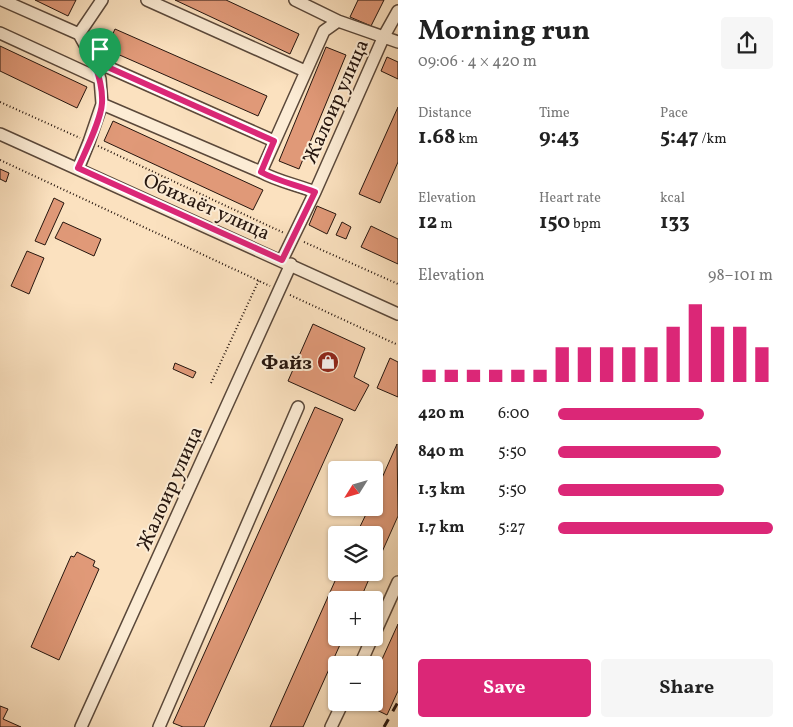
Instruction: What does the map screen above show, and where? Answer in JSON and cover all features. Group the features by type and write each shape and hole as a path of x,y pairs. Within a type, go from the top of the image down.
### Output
{"street":[{"path":"2,0 79,34 94,61 100,79 102,104 90,142 78,168"},
{"path":"79,34 102,0"},
{"path":"148,0 305,70"},
{"path":"294,0 338,21 398,42"},
{"path":"317,0 326,15"},
{"name":"Жалоир улица","path":"82,727 279,290 293,237 384,36 398,12"},
{"path":"261,172 324,31 338,21"},
{"path":"0,32 100,79"},
{"path":"94,61 274,141"},
{"path":"102,104 261,172 273,179 280,179 315,192"},
{"name":"Обихаёт улица","path":"2,139 78,168 398,314"},
{"path":"159,727 298,407"},
{"path":"383,614 398,582"},
{"path":"331,727 339,711"}],"path":[{"path":"0,102 398,284"},
{"path":"0,160 398,346"},
{"path":"211,383 259,280"}],"building":[{"path":"35,0 76,0 68,16"},
{"path":"175,0 226,0 299,34 290,54"},
{"path":"358,0 384,0 371,26 350,17"},
{"path":"115,29 267,96 258,116 106,49"},
{"path":"0,46 87,87 77,108 0,71"},
{"path":"326,47 346,55 299,169 279,161"},
{"path":"387,57 398,62 398,79 381,71"},
{"path":"398,107 398,162 380,203 359,194"},
{"path":"113,121 263,190 253,210 104,141"},
{"path":"0,169 9,173 6,182 0,179"},
{"path":"54,198 64,203 45,245 35,241"},
{"path":"317,206 336,214 327,234 309,225"},
{"path":"63,222 101,239 94,256 55,238"},
{"path":"342,222 351,227 346,239 336,235"},
{"path":"371,226 398,239 398,264 361,247"},
{"path":"27,251 44,258 29,294 11,286"},
{"name":"Файз","path":"313,324 365,348 354,377 369,385 355,411 288,381"},
{"path":"390,358 398,362 398,397 377,388"},
{"path":"175,363 196,372 193,378 173,369"},
{"path":"315,407 343,419 204,727 183,727 173,723"},
{"path":"397,444 398,516 383,550 383,526 360,526 365,516 383,516 383,476"},
{"path":"77,552 95,561 93,566 99,569 59,660 31,647 71,556 74,557"},
{"path":"335,581 368,581 364,591 331,591"},
{"path":"328,597 328,646 339,646 335,656 328,656 328,671 303,727 270,727"},
{"path":"398,624 398,691 387,715 379,711 383,711 383,657"},
{"path":"0,706 8,709 3,719 21,727 0,727"}],"railway":[{"path":"384,727 398,702"}],"place":[{"name":"Файз","path":"328,362"}],"route":[{"path":"94,61 274,141 261,172 273,179 280,179 315,192 282,260 78,168 90,142 102,104 100,79 94,61"}]}
